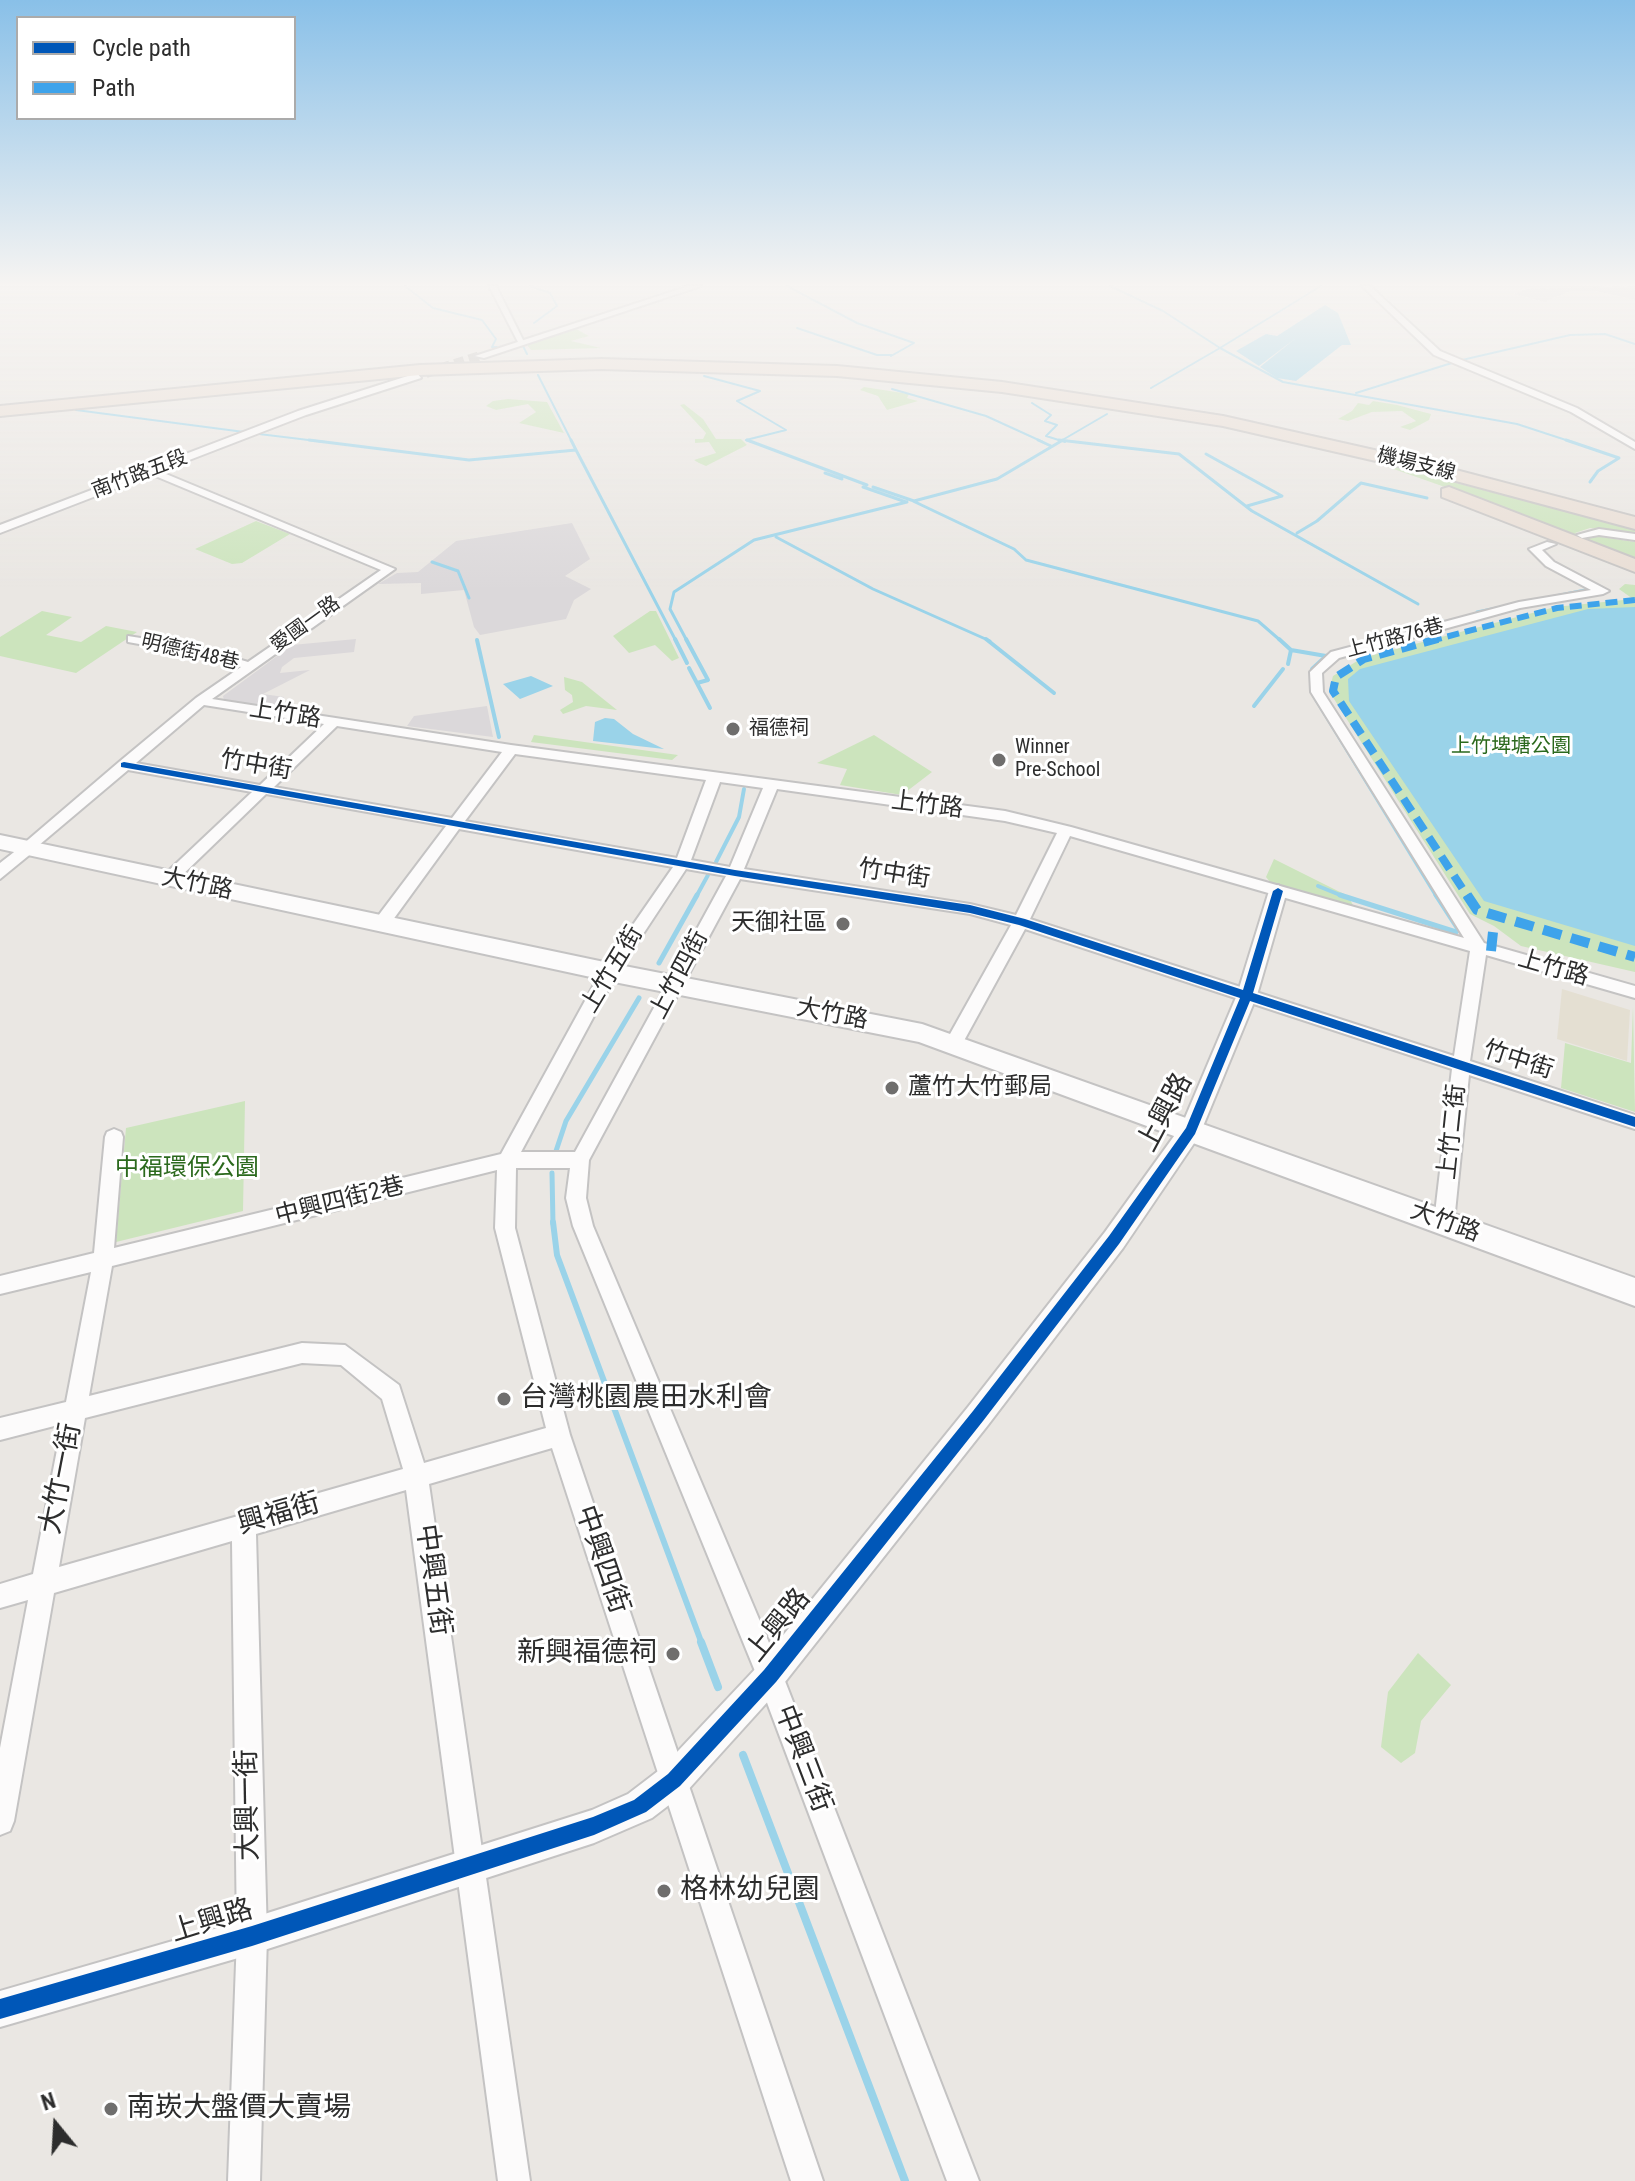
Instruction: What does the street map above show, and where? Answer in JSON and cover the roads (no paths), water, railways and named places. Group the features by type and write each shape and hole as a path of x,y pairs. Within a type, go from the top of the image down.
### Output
{"highway":[{"name":"機場支線","path":"0,403 147,388"},
{"name":"機場支線","path":"0,411 238,388"},
{"name":"機場支線","path":"993,388 1085,398 1309,439 1635,523"},
{"name":"機場支線","path":"1074,388 1294,427 1635,512"},
{"path":"1089,388 1182,399 1448,454"},
{"path":"1085,398 1340,458 1500,513 1635,566"},
{"path":"1500,513 1635,575"}],"main road":[{"name":"大竹路","path":"0,842 609,972 922,1033 1635,1292"}],"street":[{"name":"南竹路五段","path":"0,529 302,413 380,388"},
{"path":"1521,388 1574,410 1635,446"},
{"name":"愛國一路","path":"27,848 201,701 389,569 151,471"},
{"path":"1582,535 1599,532 1635,537"},
{"name":"上竹路76巷","path":"1479,948 1317,692 1316,672 1335,655 1519,605 1603,591 1550,564 1534,549 1551,544"},
{"name":"明德街48巷","path":"132,639 197,651 249,666"},
{"name":"上竹路","path":"201,701 511,749 1005,816 1066,830 1635,992"},
{"path":"169,879 333,723"},
{"path":"381,924 511,749"},
{"name":"竹中街","path":"124,765 735,873 970,909 1021,922 1635,1122"},
{"name":"上竹五街","path":"507,1160 609,972 683,863 714,778"},
{"name":"上竹四街","path":"580,1160 735,873 771,786"},
{"path":"954,1043 1021,922 1066,830"},
{"path":"0,873 27,848"},
{"name":"上興路","path":"0,2009 252,1936 594,1826 640,1806 674,1780 770,1676 1050,1324 1191,1130 1247,995 1278,891"},
{"name":"上竹二街","path":"1444,1222 1461,1065 1479,948"},
{"name":"大竹一街","path":"0,1821 103,1261 114,1137"},
{"name":"中興四街2巷","path":"0,1285 507,1160 580,1160"},
{"name":"中興四街","path":"507,1160 505,1228 559,1435 807,2181"},
{"name":"中興三街","path":"580,1160 576,1198 583,1226 770,1676 963,2181"},
{"name":"中興五街","path":"0,1429 302,1353 345,1355 391,1393 416,1475 473,1864 514,2181"},
{"name":"興福街","path":"0,1596 559,1435"},
{"name":"大興一街","path":"244,1525 252,1936 244,2181"}],"water":[{"name":"上竹埤塘公園","path":"1635,607 1635,946 1484,901 1349,701 1348,679 1360,669 1588,609"},
{"path":"531,676 553,686 520,699 503,684"},
{"path":"614,719 633,734 664,749 593,741 595,722"}],"waterway":[{"path":"544,388 572,442"},
{"path":"748,388 760,391 737,401 786,430 746,440 752,442"},
{"path":"1315,388 1517,424 1569,441"},
{"path":"1356,393 1373,388"},
{"path":"892,389 986,416 1043,442"},
{"path":"1032,403 1051,415 1045,421 1057,425 1046,436 1061,441"},
{"path":"76,410 244,432"},
{"path":"1062,440 1107,414"},
{"path":"259,434 325,442"},
{"path":"309,440 325,442"},
{"path":"747,440 867,485"},
{"path":"1038,440 1051,446"},
{"path":"1062,440 1179,454 1252,511 1418,604"},
{"path":"873,487 914,501 997,479 1061,441"},
{"path":"1569,441 1619,458 1598,471 1590,482"},
{"path":"325,442 469,460 576,450"},
{"path":"572,442 576,450"},
{"path":"576,450 676,641"},
{"path":"1206,454 1282,496 1247,506"},
{"path":"825,473 842,479"},
{"path":"1297,533 1317,521 1361,483 1427,498"},
{"path":"863,487 906,502"},
{"path":"913,501 1014,549 1026,560 1258,621 1281,641"},
{"path":"687,641 670,609 674,592 754,540 907,502"},
{"path":"776,537 873,589 987,640"},
{"path":"432,562 458,571 469,598"},
{"path":"1477,612 1585,590"},
{"path":"1375,641 1443,621"},
{"path":"686,639 708,680 697,683"},
{"path":"1279,639 1291,650"},
{"path":"1326,656 1381,639"},
{"path":"477,640 499,737"},
{"path":"987,640 1054,693"},
{"path":"676,641 687,663"},
{"path":"1288,664 1291,650"},
{"path":"1291,650 1326,656"},
{"path":"1312,669 1326,656"},
{"path":"689,668 710,708"},
{"path":"1254,706 1283,669"},
{"path":"1314,696 1437,897"},
{"path":"716,862 739,817 744,789"},
{"path":"696,897 708,875"},
{"path":"1318,886 1340,895"},
{"path":"659,963 697,895"},
{"path":"1340,895 1456,932 1458,929 1436,895"},
{"path":"1340,895 1345,897"},
{"path":"556,1151 566,1121 639,998"},
{"path":"552,1173 553,1224"},
{"path":"553,1222 557,1255 702,1644"},
{"path":"701,1642 718,1687"},
{"path":"743,1755 905,2181"}],"place":[{"name":"福德祠","path":"733,729"},
{"name":"Winner Pre-School","path":"999,760"},
{"name":"天御社區","path":"843,924"},
{"name":"蘆竹大竹郵局","path":"892,1088"},
{"name":"台灣桃園農田水利會","path":"504,1399"},
{"name":"新興福德祠","path":"673,1654"},
{"name":"格林幼兒園","path":"664,1891"},
{"name":"南崁大盤價大賣場","path":"111,2109"}],"park label":[{"name":"中福環保公園","path":"187,1169"}]}
